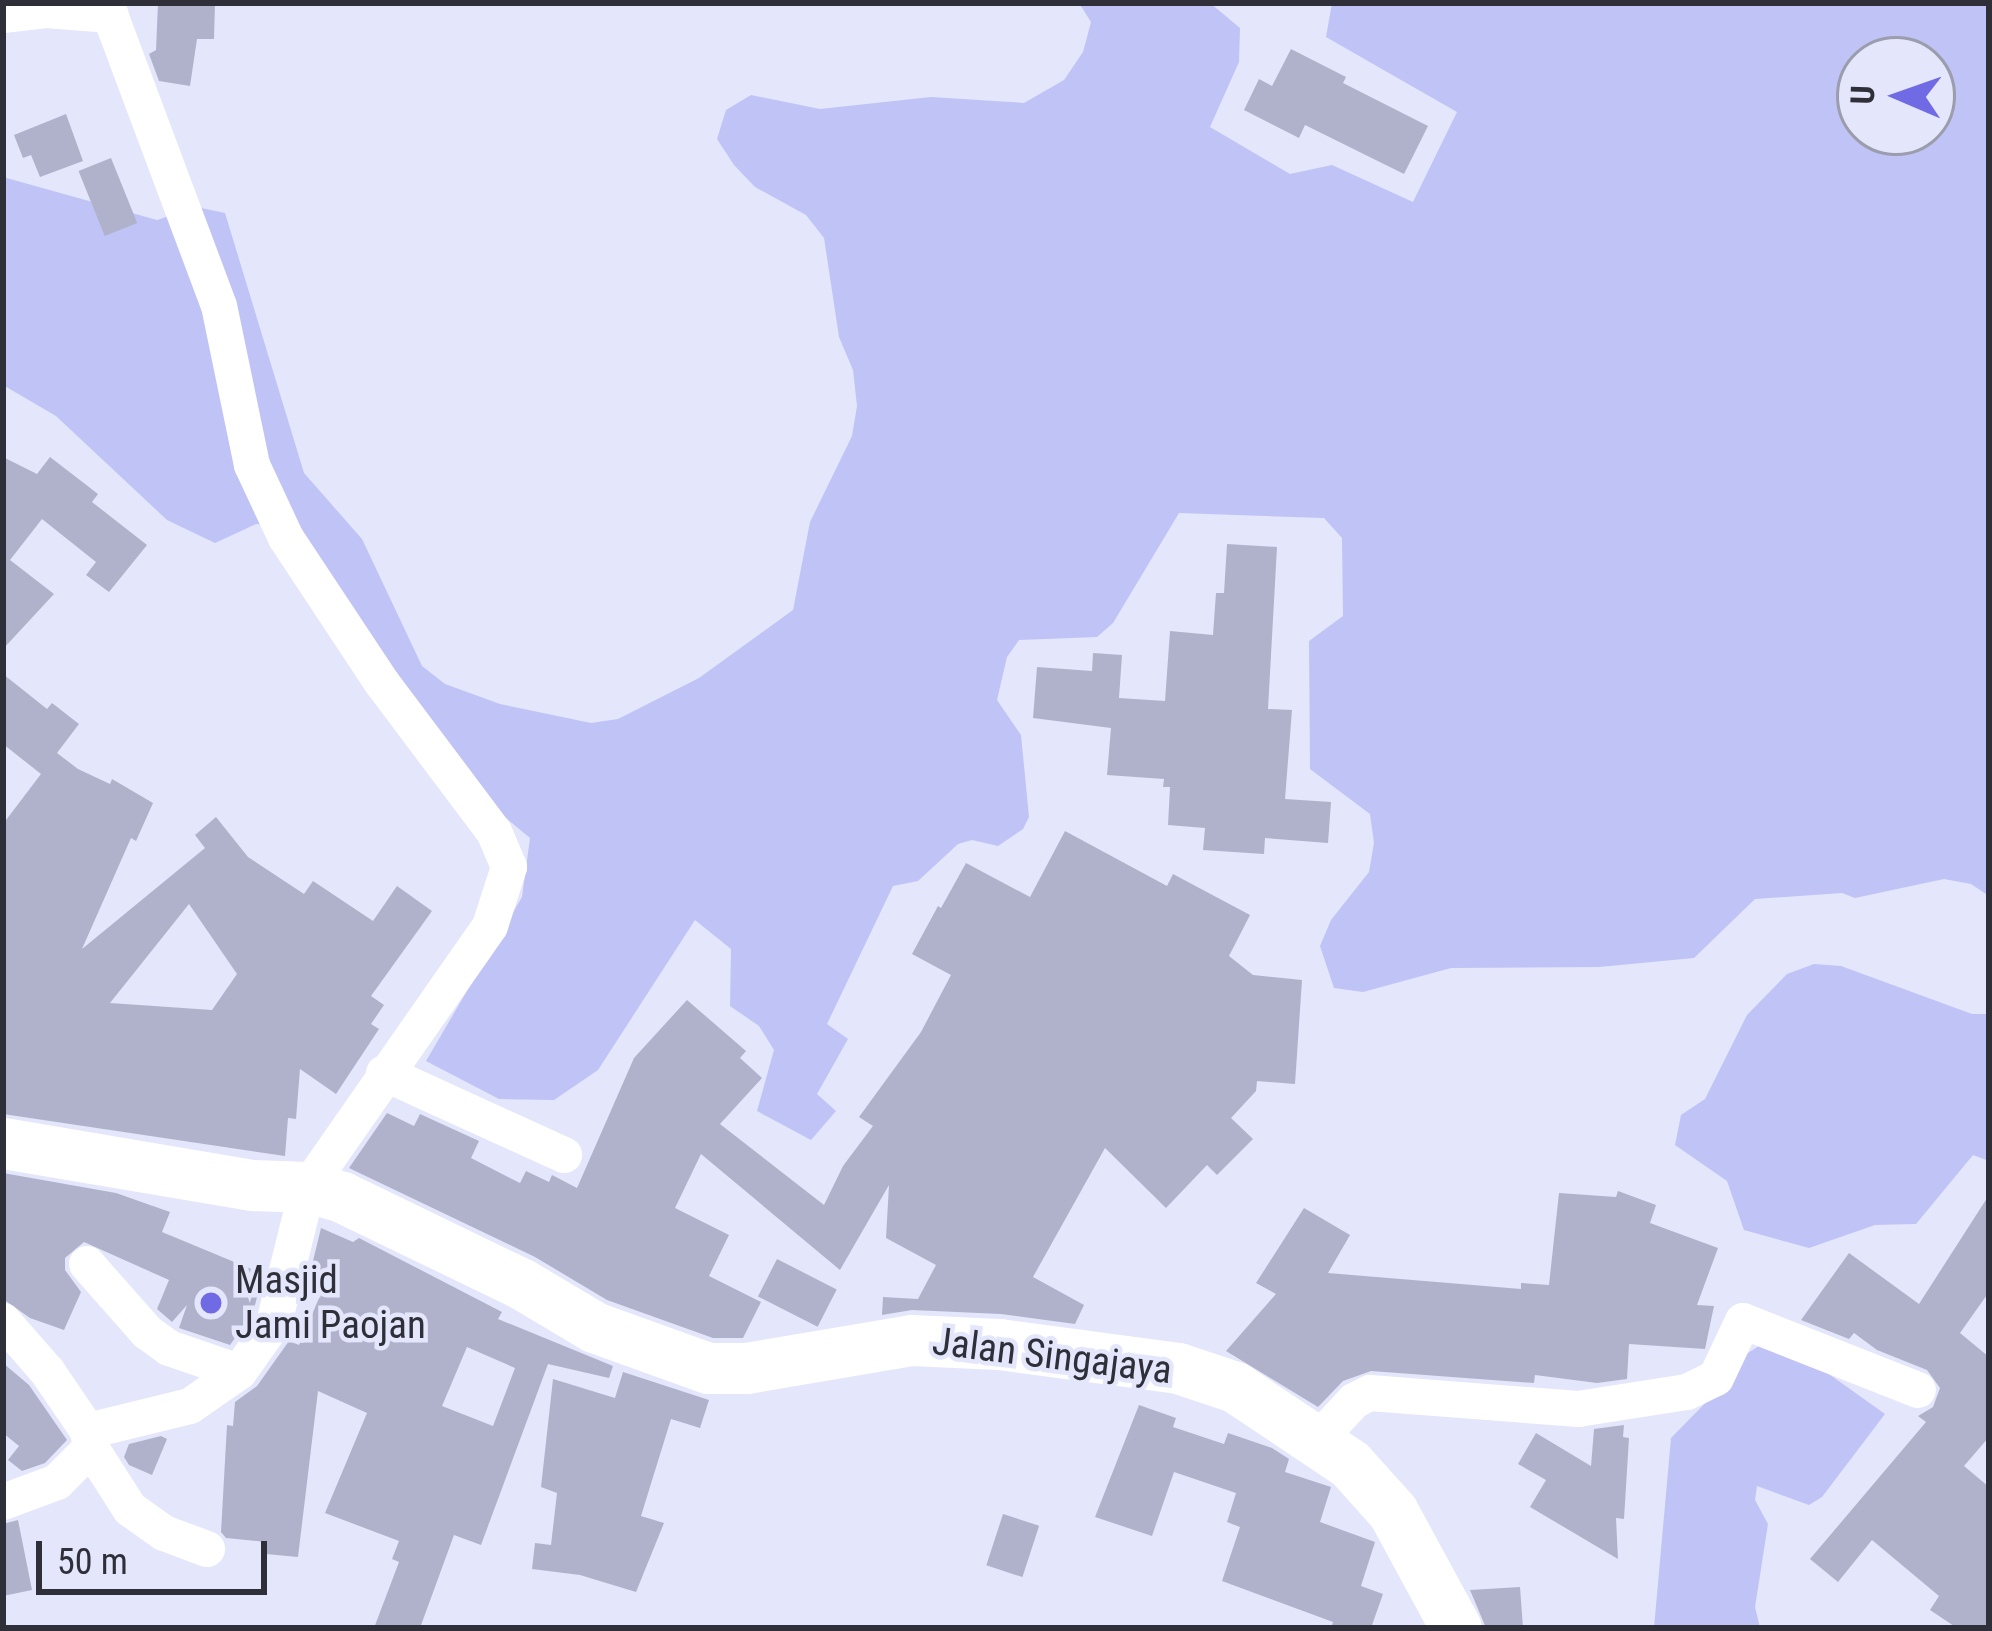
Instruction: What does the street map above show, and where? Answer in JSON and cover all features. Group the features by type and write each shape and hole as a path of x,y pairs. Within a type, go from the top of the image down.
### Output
{"street":[{"path":"3,15 108,9 183,223 219,306 252,465 278,520 382,683 507,855 507,880 490,926 308,1187 274,1323 239,1372 190,1406 89,1440 57,1482 3,1502"},
{"path":"385,1073 564,1155"},
{"name":"Jalan Singajaya","path":"3,1143 252,1185 308,1187 388,1216 594,1327 677,1361 746,1368 911,1340 1178,1368 1235,1387 1350,1464 1393,1512 1456,1628"},
{"path":"87,1264 147,1332 169,1348 239,1372"},
{"path":"3,1321 47,1371 130,1509 164,1533 207,1549"},
{"path":"1316,1442 1354,1401 1370,1393 1578,1409 1687,1392 1716,1378 1743,1321 1918,1390"}],"shaded area":[{"path":"1079,3 1210,3 1240,28 1239,62 1210,127 1290,174 1332,165 1413,202 1457,112 1326,37 1332,3 1989,3 1989,896 1971,884 1944,879 1855,898 1842,893 1755,899 1694,958 1599,967 1451,968 1363,992 1334,988 1320,946 1331,920 1369,872 1374,843 1370,814 1310,769 1309,641 1343,616 1342,538 1324,518 1179,513 1113,623 1097,637 1019,640 1007,657 997,700 1021,735 1029,817 1023,829 998,846 972,840 958,844 918,881 893,886 827,1024 848,1039 817,1094 836,1111 811,1140 757,1111 774,1050 759,1026 730,1006 731,949 695,920 598,1070 554,1100 499,1099 426,1061 522,897 530,838 470,788 289,525 256,524 215,543 167,520 56,416 3,385 3,177 157,220 196,207 225,213 304,473 362,539 422,666 445,684 500,704 591,723 618,719 699,678 793,610 810,522 852,436 857,406 853,370 839,337 824,238 806,215 755,187 734,165 717,139 726,110 751,95 820,109 931,97 1024,103 1064,80 1083,52 1091,22"},
{"path":"1814,964 1841,966 1972,1014 1989,1014 1989,1161 1973,1155 1916,1224 1875,1225 1809,1248 1744,1230 1727,1181 1675,1145 1681,1115 1705,1099 1747,1015 1787,974"},
{"path":"1762,1344 1805,1357 1885,1414 1822,1497 1809,1505 1757,1486 1755,1500 1768,1524 1755,1607 1760,1628 1654,1628 1671,1438 1723,1385 1734,1362"}],"building":[{"path":"158,3 215,3 214,39 197,39 190,86 159,81 149,54 156,50"},
{"path":"1291,49 1346,77 1343,83 1428,126 1404,174 1305,125 1299,138 1244,110 1259,79 1272,86"},
{"path":"66,114 83,161 40,177 31,155 23,158 14,135"},
{"path":"111,158 137,223 105,236 79,171"},
{"path":"3,457 37,474 50,457 98,494 92,502 147,545 109,592 86,575 96,562 42,519 10,560 54,594 3,649"},
{"path":"1227,544 1277,547 1268,709 1292,710 1285,799 1331,802 1328,843 1265,838 1264,854 1203,850 1205,828 1168,825 1170,787 1163,787 1164,779 1107,775 1111,728 1033,718 1037,667 1092,671 1093,653 1122,655 1119,698 1165,701 1170,631 1213,635 1216,593 1224,593"},
{"path":"3,674 47,709 52,703 79,724 57,753 78,769 110,784 112,779 153,803 136,841 131,838 82,949 205,848 195,835 216,817 248,857 304,894 313,881 373,921 397,886 432,911 371,996 384,1005 371,1024 379,1029 336,1094 300,1069 296,1119 288,1118 285,1156 3,1114 3,824 41,774 3,744","holes":["189,904 237,974 212,1010 110,1003"]},
{"path":"1065,831 1167,886 1173,874 1250,915 1229,956 1253,975 1302,980 1295,1084 1257,1081 1256,1091 1231,1118 1253,1139 1217,1175 1207,1165 1166,1208 1105,1148 1033,1277 1084,1305 1075,1324 1001,1314 912,1310 882,1315 883,1297 918,1299 936,1265 886,1238 889,1185 840,1270 701,1154 675,1208 729,1235 709,1276 761,1302 743,1338 713,1338 607,1300 535,1257 349,1168 387,1113 414,1126 420,1114 479,1141 471,1158 520,1183 526,1171 549,1182 552,1175 577,1188 634,1058 687,1000 746,1051 740,1058 762,1078 720,1124 824,1205 843,1166 873,1126 859,1117 921,1032 951,975 912,954 938,906 941,908 966,863 1030,897"},
{"path":"3,1173 116,1193 170,1212 162,1232 263,1274 253,1313 230,1345 179,1328 187,1305 172,1322 157,1309 169,1280 84,1242 65,1258 65,1270 81,1292 64,1330 30,1318 3,1299"},
{"path":"1618,1191 1656,1205 1650,1223 1718,1248 1697,1305 1714,1306 1705,1349 1629,1344 1627,1379 1597,1383 1535,1375 1534,1383 1371,1371 1343,1381 1318,1407 1226,1351 1276,1294 1256,1283 1304,1208 1350,1235 1328,1273 1521,1289 1521,1283 1549,1285 1559,1193 1616,1197"},
{"path":"1989,1195 1989,1292 1960,1333 1989,1357 1989,1437 1964,1466 1989,1487 1989,1628 1957,1628 1930,1610 1939,1596 1872,1540 1838,1582 1810,1559 1926,1422 1918,1416 1933,1407 1940,1388 1927,1370 1877,1350 1854,1333 1849,1339 1801,1320 1849,1253 1919,1304"},
{"path":"321,1228 353,1242 359,1238 502,1312 498,1319 613,1366 609,1378 548,1364 481,1545 454,1535 420,1628 374,1628 399,1562 392,1559 399,1541 325,1513 367,1413 318,1391 298,1557 266,1554 267,1542 226,1538 221,1532 227,1425 233,1426 235,1402 257,1386 289,1341 299,1345 328,1277 311,1269","holes":["467,1347 515,1368 493,1426 442,1406"]},
{"path":"777,1259 837,1289 818,1327 758,1296"},
{"path":"3,1363 29,1385 67,1440 45,1463 22,1471 8,1460 19,1446 3,1433"},
{"path":"623,1372 709,1400 700,1428 671,1419 641,1516 664,1523 636,1592 580,1575 532,1569 535,1543 551,1545 557,1493 541,1487 553,1379 615,1398"},
{"path":"1139,1405 1176,1418 1173,1427 1224,1444 1228,1433 1272,1448 1289,1459 1285,1472 1331,1487 1320,1522 1375,1542 1361,1586 1383,1594 1371,1628 1331,1628 1333,1622 1222,1581 1240,1527 1227,1522 1236,1493 1174,1472 1152,1536 1095,1517"},
{"path":"1624,1425 1623,1437 1629,1438 1624,1519 1616,1518 1618,1559 1530,1507 1546,1480 1518,1464 1536,1433 1591,1466 1594,1429"},
{"path":"161,1436 167,1439 152,1475 129,1465 124,1457 129,1444"},
{"path":"1003,1514 1039,1526 1022,1577 986,1565"},
{"path":"18,1520 32,1590 3,1596 3,1524"},
{"path":"1520,1587 1523,1628 1486,1628 1470,1590"}],"place":[{"name":"Masjid Jami Paojan","path":"211,1303"}]}
